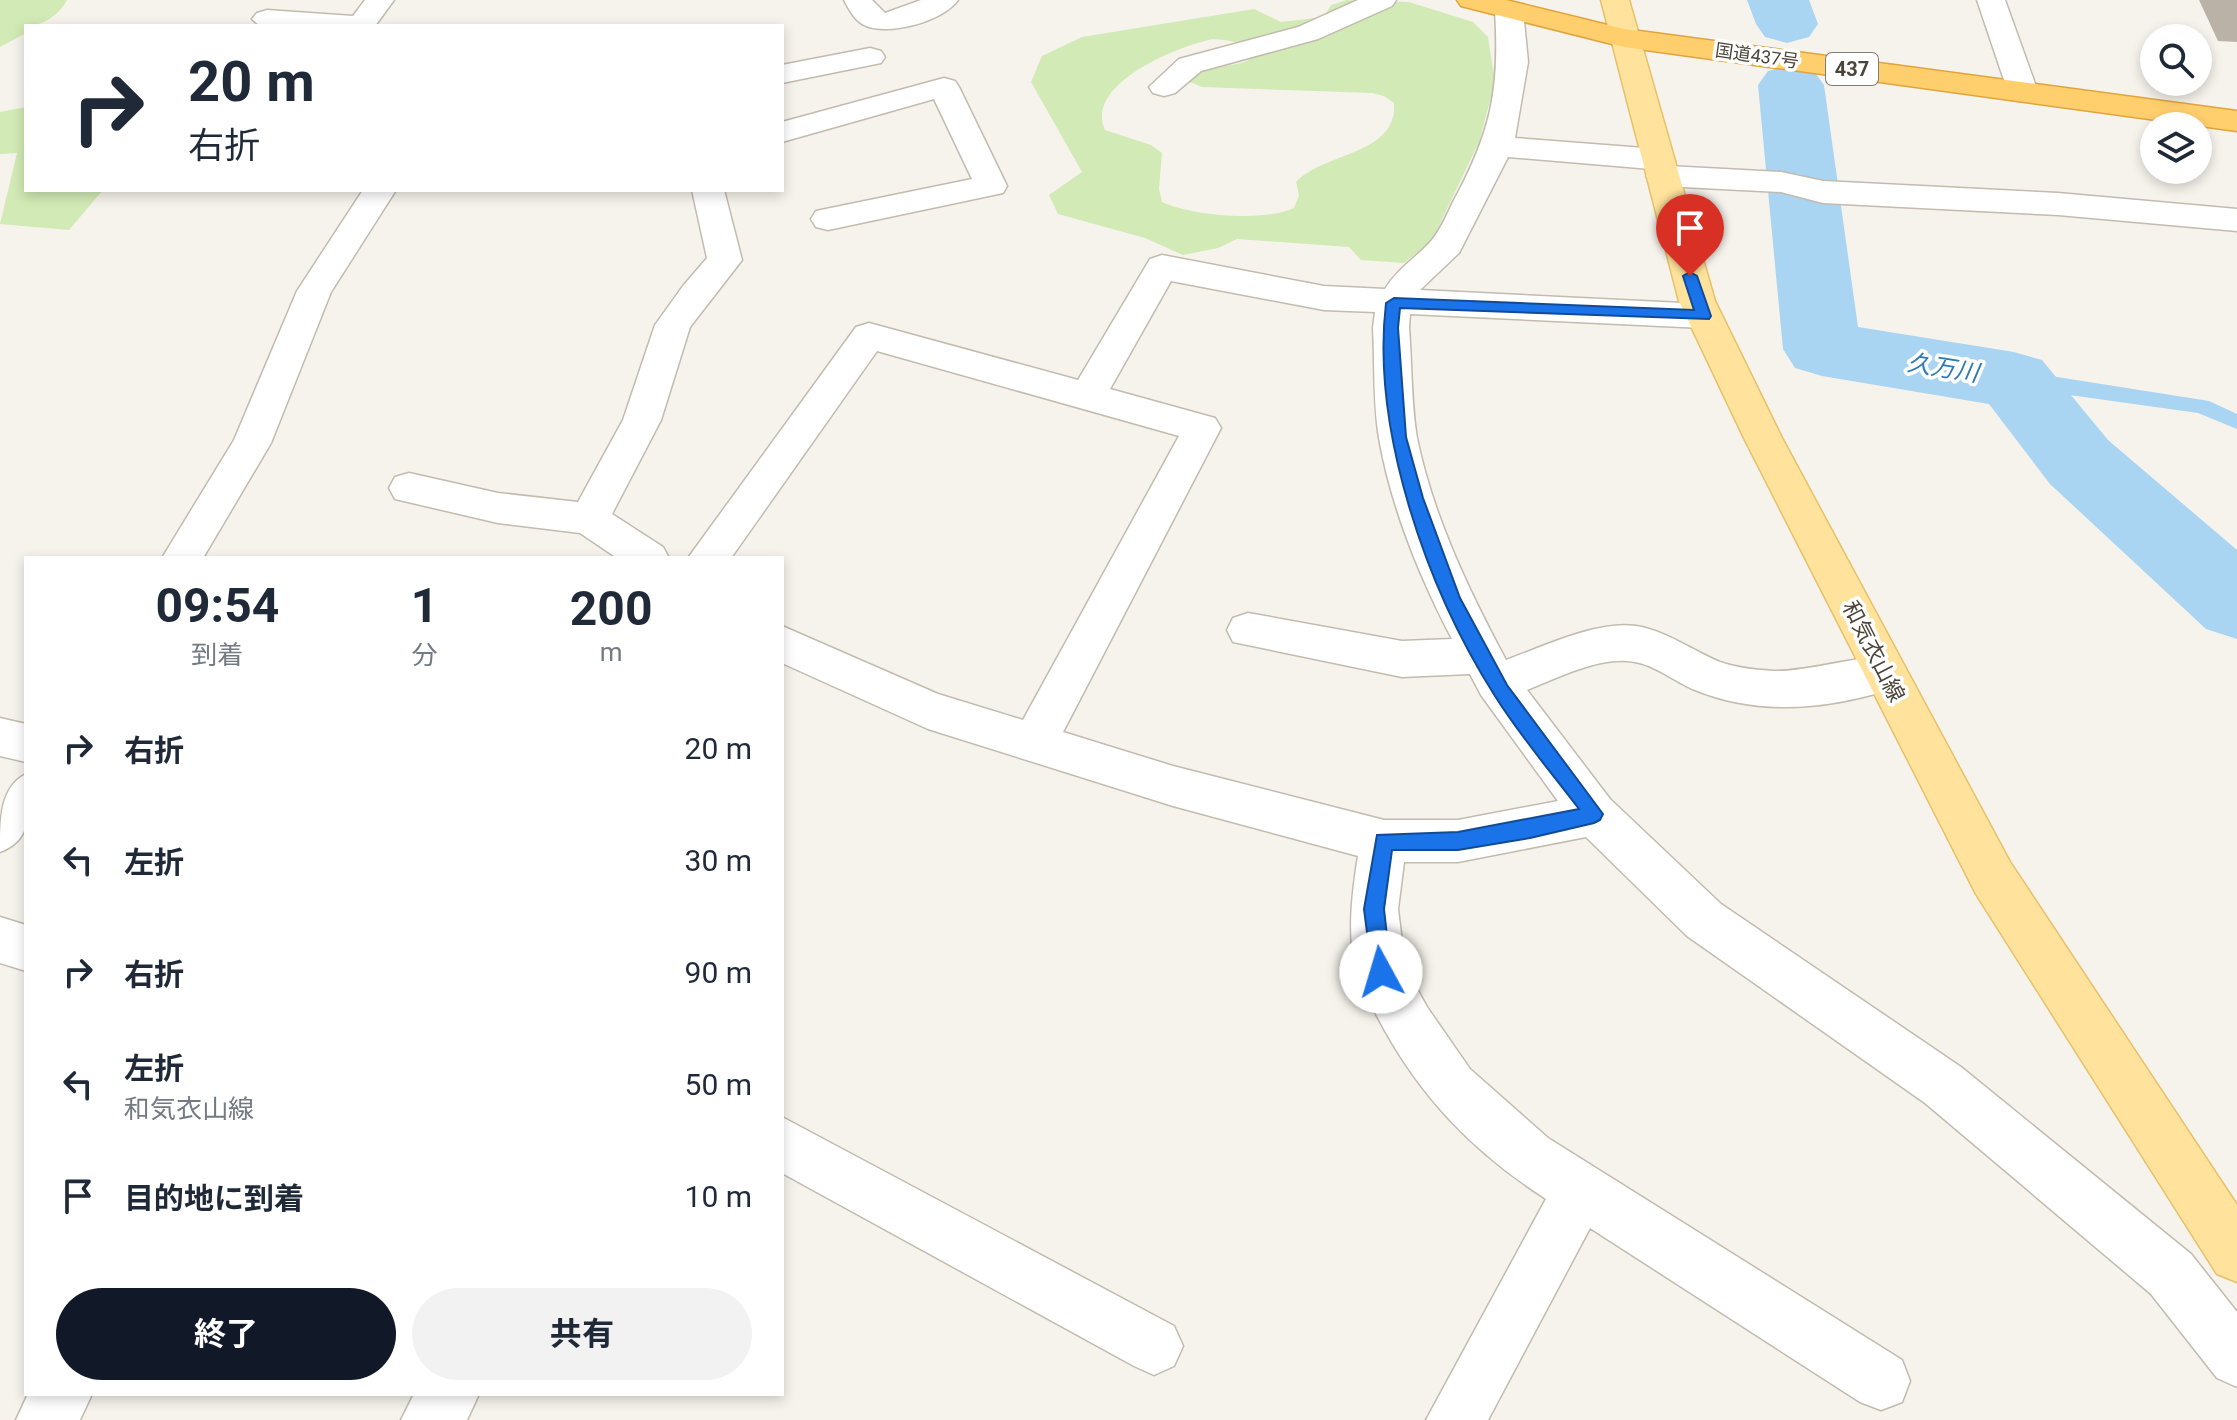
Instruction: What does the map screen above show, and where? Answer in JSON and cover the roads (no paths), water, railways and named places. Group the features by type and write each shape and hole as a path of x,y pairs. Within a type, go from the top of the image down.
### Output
{"highway":[{"name":"国道437号","path":"1508,4 1619,18 2237,121"},
{"name":"国道437号","path":"2021,83 2237,102"}],"main road":[{"name":"和気衣山線","path":"1619,18 1703,316 1993,878 2237,1254"}],"street":[{"path":"362,24 380,0"},
{"path":"878,106 866,11 893,22 944,0"},
{"path":"1164,87 1190,65 1308,33 1382,0"},
{"path":"1991,0 2021,83"},
{"path":"1508,4 1513,62 1503,129 1447,245 1404,286 1394,303 1391,328 1398,437 1414,498 1452,599 1489,669 1594,814 1704,920 1943,1085 2171,1274 2237,1358"},
{"path":"264,15 351,24"},
{"path":"784,74 870,57"},
{"path":"784,131 944,87 991,186 828,219"},
{"path":"1496,146 1781,182 1823,192 2058,204 2237,220"},
{"path":"183,556 252,443 314,291 379,192"},
{"path":"589,519 642,420 673,325 725,260 708,192"},
{"path":"1087,396 1162,267 1273,290 1394,303 1703,316"},
{"path":"709,556 869,336 1202,428 1034,743"},
{"path":"409,488 498,508 589,519 646,556"},
{"path":"1248,630 1402,659 1489,669 1628,643 1653,646 1712,678 1762,690 1811,689 1885,673"},
{"path":"786,655 928,710 1034,743 1173,786 1384,841 1458,841 1594,814"},
{"path":"0,737 24,743"},
{"path":"0,831 24,797"},
{"path":"1384,841 1374,909 1381,972 1409,1025 1452,1087 1529,1157 1881,1381"},
{"path":"0,940 24,947"},
{"path":"784,1145 1154,1346"},
{"path":"1456,1420 1581,1190"},
{"path":"46,1420 62,1396"},
{"path":"431,1420 449,1396"}],"water":[{"path":"2013,370 2209,401 2237,414 2237,429 2198,413 2027,389"}],"waterway":[{"name":"久万川","path":"1778,0 1787,24"},
{"name":"久万川","path":"1791,85 1822,349 2014,380 2079,462 2237,603"}]}
